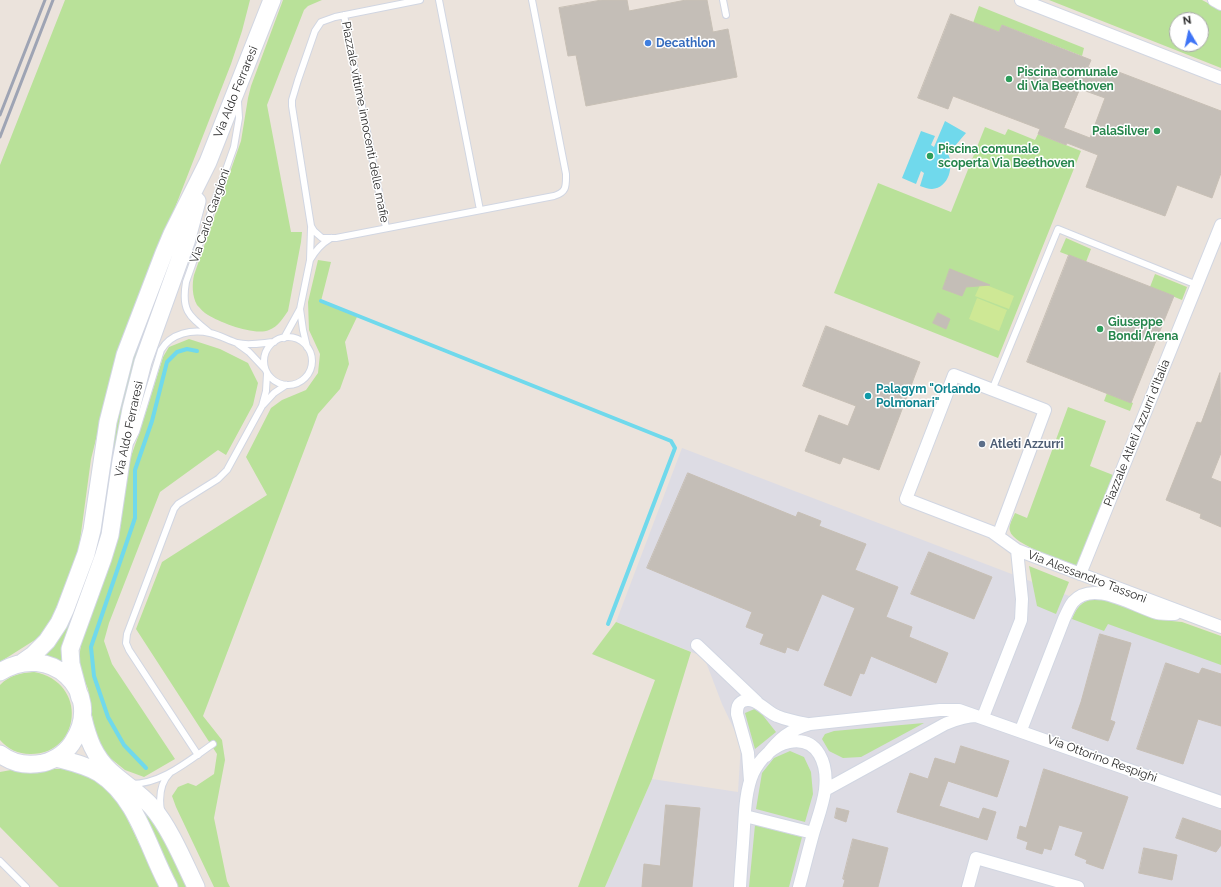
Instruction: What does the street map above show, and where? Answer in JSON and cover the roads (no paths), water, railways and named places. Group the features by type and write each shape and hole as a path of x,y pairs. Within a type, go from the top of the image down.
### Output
{"main road":[{"name":"Via Aldo Ferraresi","path":"265,22 266,0"},
{"name":"Via Aldo Ferraresi","path":"23,662 40,649 59,623 79,574 92,530 108,422 125,355 172,234 208,162 265,22 272,0"},
{"name":"Via Aldo Ferraresi","path":"196,887 163,822 153,807 111,772 89,741 71,664 70,649 103,558 110,534 121,461 131,409 143,362 186,242 208,162"},
{"name":"Via Aldo Ferraresi","path":"0,672 10,666 23,662 46,664 59,670 68,677 75,686 81,706 81,724 78,733 72,744 65,752 56,758 48,762 25,764 13,762 0,754"},
{"path":"56,758 91,769 108,780 115,787 131,806 169,887"}],"street":[{"path":"1021,0 1221,78"},
{"path":"1214,0 1221,4"},
{"name":"Piazzale Atleti Azzurri d'Italia","path":"1080,574 1221,225"},
{"path":"998,536 1045,410 954,375 906,499 992,532 1017,550"},
{"name":"Via Alessandro Tassoni","path":"983,717 1021,620 1022,599 1017,550 1221,627"},
{"name":"Via Alessandro Tassoni","path":"1021,730 1066,614 1076,599 1089,593 1101,593 1158,613 1186,614"},
{"name":"Via Ottorino Respighi","path":"697,646 757,702 774,715 790,721 810,724"},
{"path":"740,887 745,816 750,782 748,754 740,729 737,709 739,704 744,701 757,702"},
{"name":"Via Ottorino Respighi","path":"766,756 777,741 801,727 810,724 950,709 970,712 1221,802"},
{"name":"Via Ottorino Respighi","path":"825,790 954,720 968,716 983,717"},
{"path":"750,782 754,772 766,756 786,742 799,741 812,746 817,750 825,773 825,790 800,887"},
{"path":"745,816 813,834"},
{"path":"968,887 976,858 1078,887"}],"lane":[{"name":"Piazzale vittime innocenti delle mafie","path":"310,260 311,226 292,114 292,100 318,25 328,19 344,15 420,0"},
{"path":"439,0 480,210"},
{"name":"Piazzale vittime innocenti delle mafie","path":"331,238 560,194 565,187 566,174 532,0"},
{"path":"723,0 726,15"},
{"name":"Piazzale vittime innocenti delle mafie","path":"344,15 386,228"},
{"name":"Via Carlo Gargioni","path":"210,333 198,323 189,312 185,306 184,294 186,282 234,147 239,118 237,90"},
{"path":"311,226 322,238 331,238"},
{"path":"992,390 1058,229 1197,285"},
{"path":"308,348 297,340 284,338 300,309 310,260 321,244 331,238"},
{"path":"198,755 130,650 126,639 174,509 178,504 223,474 262,406 274,393 286,385 298,383 307,376 312,359 303,330 300,309"},
{"name":"Via Carlo Gargioni","path":"121,461 136,432 159,356 164,344 169,340 187,332 210,333 237,343 248,344 274,342 284,338"},
{"path":"262,406 266,391 264,359 266,352 274,342"},
{"name":"Via Carlo Gargioni","path":"237,343 249,352 274,381 286,385"},
{"path":"163,822 160,802 162,788 167,776 213,744"},
{"path":"126,784 147,782 173,771"},
{"path":"0,861 26,887"}],"water":[{"name":"Piscina comunale scoperta Via Beethoven","path":"945,121 966,133 948,154 950,159 950,170 949,176 943,185 932,189 920,186 924,173 921,171 916,184 902,178 921,131 935,136 931,145 934,147"}],"waterway":[{"path":"321,301 671,441 675,448 608,624"},
{"path":"146,768 124,745 108,717 94,676 91,647 135,518 135,470 152,421 167,362 177,352 187,349 197,351"}],"railway":[{"path":"0,115 45,0"},
{"path":"0,137 53,0"}],"place":[{"name":"Decathlon","path":"648,43"},
{"name":"Piscina comunale di Via Beethoven","path":"1009,79"},
{"name":"PalaSilver","path":"1157,131"},
{"name":"Piscina comunale scoperta Via Beethoven","path":"930,156"},
{"name":"Giuseppe Bondi Arena","path":"1100,329"},
{"name":"Palagym \"Orlando Polmonari\"","path":"868,396"},
{"name":"Atleti Azzurri","path":"982,444"}]}
